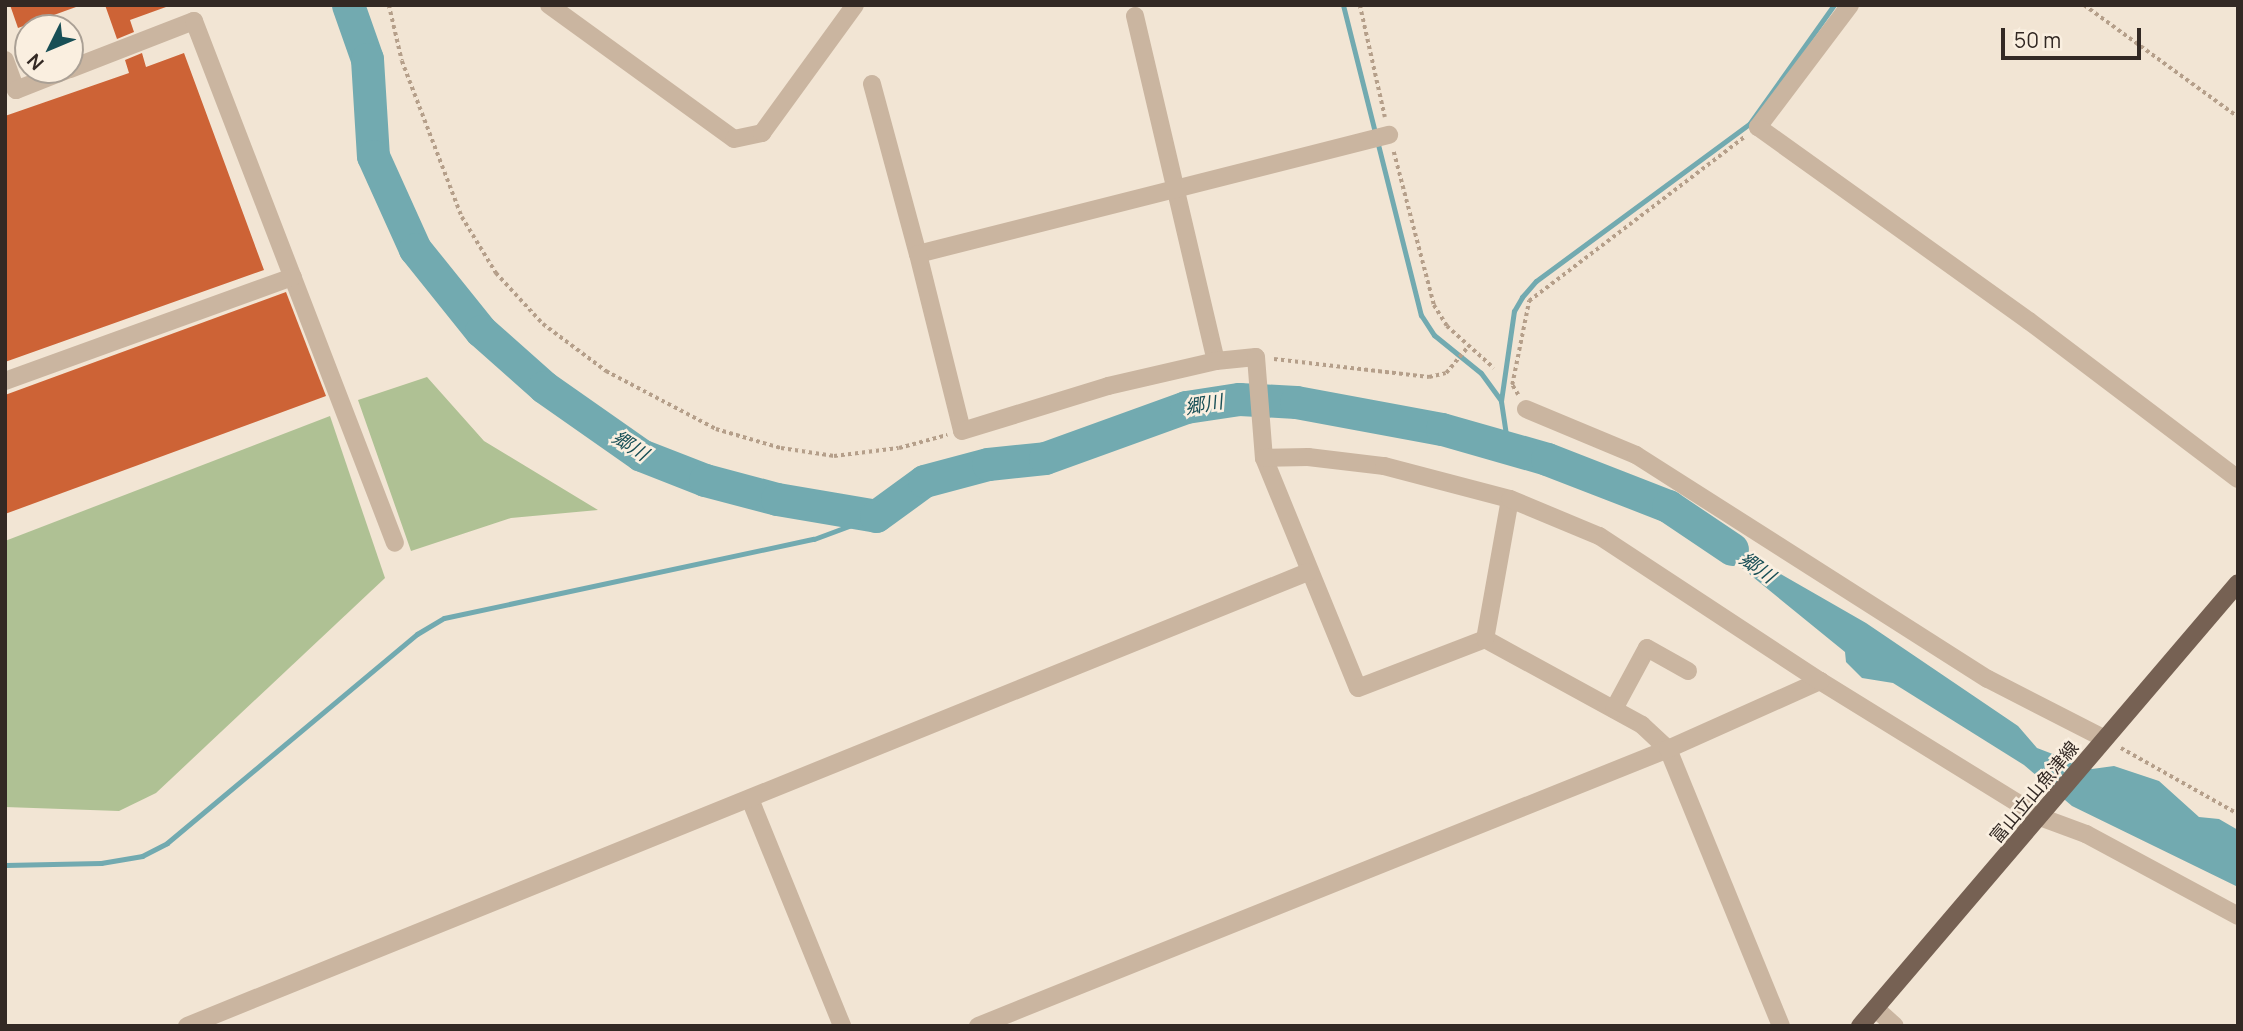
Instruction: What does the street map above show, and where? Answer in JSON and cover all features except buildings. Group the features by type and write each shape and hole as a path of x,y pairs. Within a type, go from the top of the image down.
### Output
{"main road":[{"name":"富山立山魚津線","path":"1860,1026 2238,583"}],"street":[{"path":"549,5 734,139 762,133 855,5"},
{"path":"1850,5 1758,127 2029,321 2238,478"},
{"path":"1135,16 1216,361"},
{"path":"84,63 194,21 395,542"},
{"path":"5,60 11,92 31,84"},
{"path":"872,84 962,431 1108,386 1216,361 1256,357 1264,458 1308,572 1358,688 1485,639 1643,725 1668,749 1781,1026"},
{"path":"918,254 1389,135"},
{"path":"5,381 293,277"},
{"path":"1526,409 1636,455 1988,679 2105,739"},
{"path":"1264,458 1308,457 1384,466 1510,499 1599,536 1820,681 2044,812 2238,916"},
{"path":"1485,639 1510,499"},
{"path":"187,1026 1308,572"},
{"path":"1614,709 1647,648 1688,671"},
{"path":"978,1026 1668,749 1820,681"},
{"path":"750,799 842,1026"},
{"path":"1876,1009 1895,1026"}],"path":[{"path":"389,5 402,61 462,217 496,273 543,324 606,371 716,429 781,448 834,456 899,449 962,431"},
{"path":"1360,5 1389,135 1434,305 1468,347 1494,368"},
{"path":"2084,5 2238,117"},
{"path":"1526,409 1513,385 1529,301 1758,127"},
{"path":"1256,357 1429,377 1446,373 1468,347"},
{"path":"2105,739 2238,814"}],"green space":[{"path":"427,377 484,441 598,510 511,518 411,551 358,400"},
{"path":"330,416 385,578 156,793 119,811 5,807 5,541"}],"water":[{"path":"1673,512 1866,623 2018,726 2037,748 2092,769 2114,766 2159,781 2199,817 2219,819 2238,830 2238,887 2072,806 2024,765 1893,683 1862,678 1846,662 1845,652"}],"waterway":[{"name":"郷川","path":"348,5 367,59 373,156 415,249 481,331 544,387 641,455 705,480 777,499 876,516 924,481 988,464 1045,458 1186,407 1239,399 1296,402 1442,429 1547,459 1668,506 1732,549"},
{"path":"1343,5 1421,315 1434,335 1481,373 1501,401"},
{"path":"1508,448 1501,401 1514,311 1522,297 1536,281 1750,123 1834,5"},
{"path":"5,865 101,863 142,856 167,843 417,634 444,618 814,539 876,516"}]}
